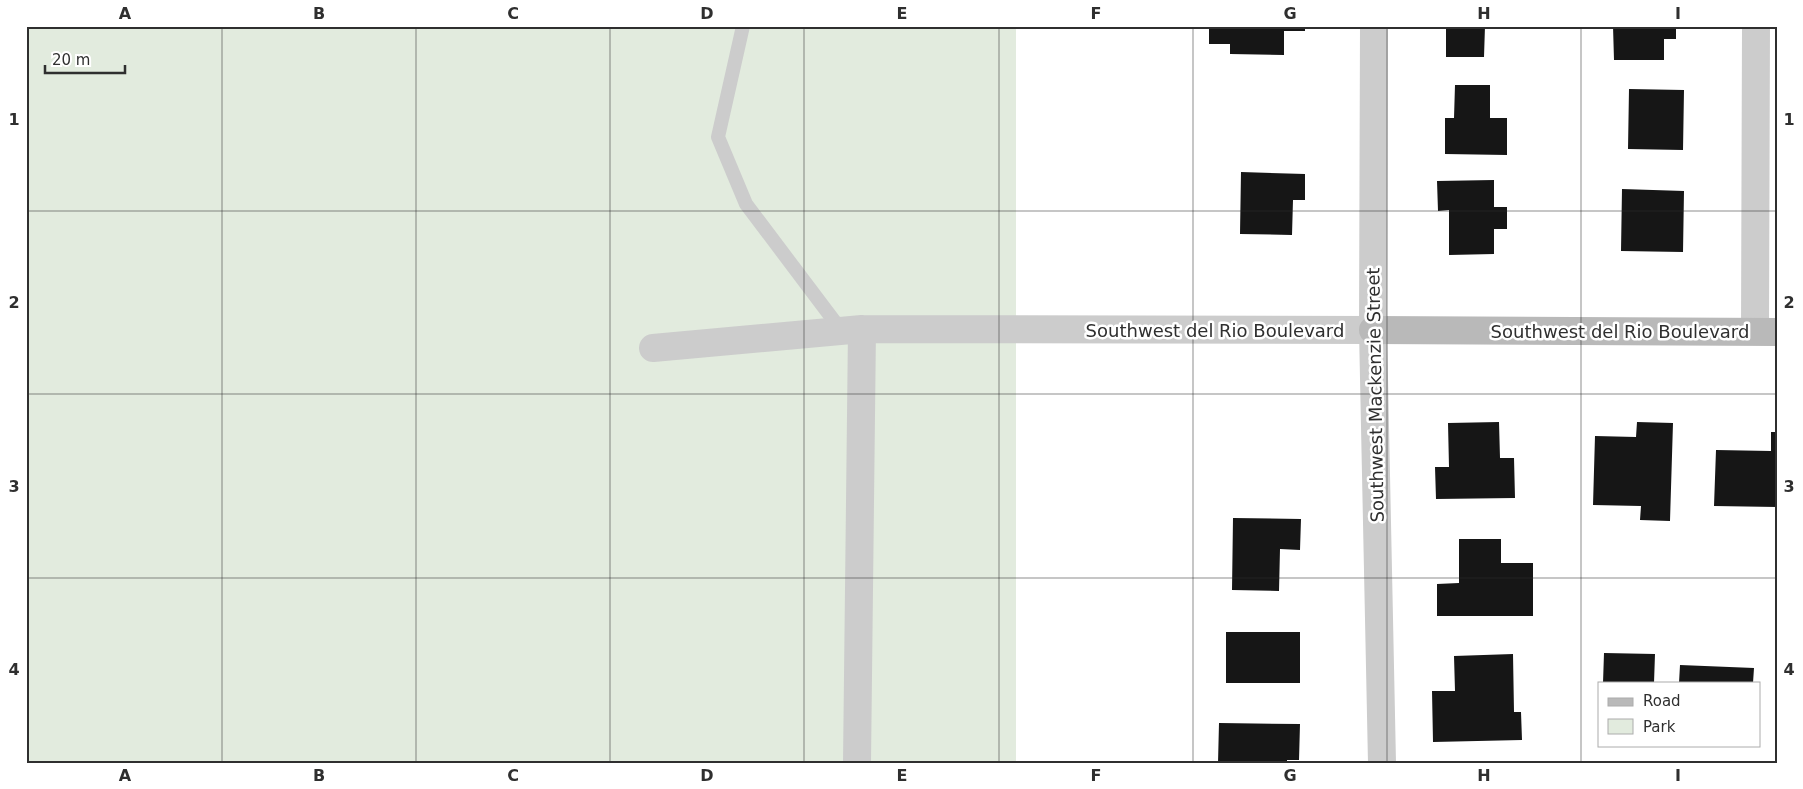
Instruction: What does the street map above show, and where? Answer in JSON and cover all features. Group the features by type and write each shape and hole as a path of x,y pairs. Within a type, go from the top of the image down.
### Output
{"street":[{"name":"Southwest Mackenzie Street","path":"1374,26 1373,330 1382,763"},
{"path":"1756,26 1766,331"},
{"name":"Southwest del Rio Boulevard","path":"653,348 851,330 1766,331"},
{"path":"851,330 857,763"}],"lane":[{"path":"743,26 718,137 746,204 851,330"}],"green space":[{"path":"26,26 1016,26 1016,763 26,763"}],"building":[{"path":"1209,26 1305,26 1305,31 1284,31 1284,55 1230,54 1230,44 1209,44"},
{"path":"1446,26 1485,26 1484,57 1446,57"},
{"path":"1613,26 1676,26 1676,39 1664,39 1664,60 1614,60"},
{"path":"1455,85 1490,85 1490,118 1507,118 1507,155 1445,154 1445,118 1454,118"},
{"path":"1629,89 1684,90 1683,150 1628,149"},
{"path":"1241,172 1305,174 1305,200 1293,200 1292,235 1240,234"},
{"path":"1494,180 1494,207 1507,207 1507,229 1494,229 1494,254 1449,255 1449,210 1438,211 1437,181"},
{"path":"1622,189 1684,191 1683,252 1621,251"},
{"path":"1499,422 1500,458 1514,458 1515,498 1436,499 1435,467 1449,467 1448,423"},
{"path":"1637,422 1673,423 1670,521 1640,520 1641,506 1593,505 1595,436 1636,437"},
{"path":"1771,432 1777,432 1777,507 1714,506 1716,450 1771,451"},
{"path":"1233,518 1301,519 1300,550 1280,549 1279,591 1232,590"},
{"path":"1459,539 1501,539 1501,563 1533,563 1533,616 1437,616 1437,584 1459,583"},
{"path":"1226,632 1300,632 1300,683 1226,683"},
{"path":"1604,653 1655,654 1654,682 1603,682"},
{"path":"1513,654 1514,712 1521,712 1522,740 1433,742 1432,691 1455,691 1454,656"},
{"path":"1680,665 1754,668 1753,682 1679,682"},
{"path":"1219,723 1300,724 1299,760 1287,760 1287,763 1218,763"}]}
